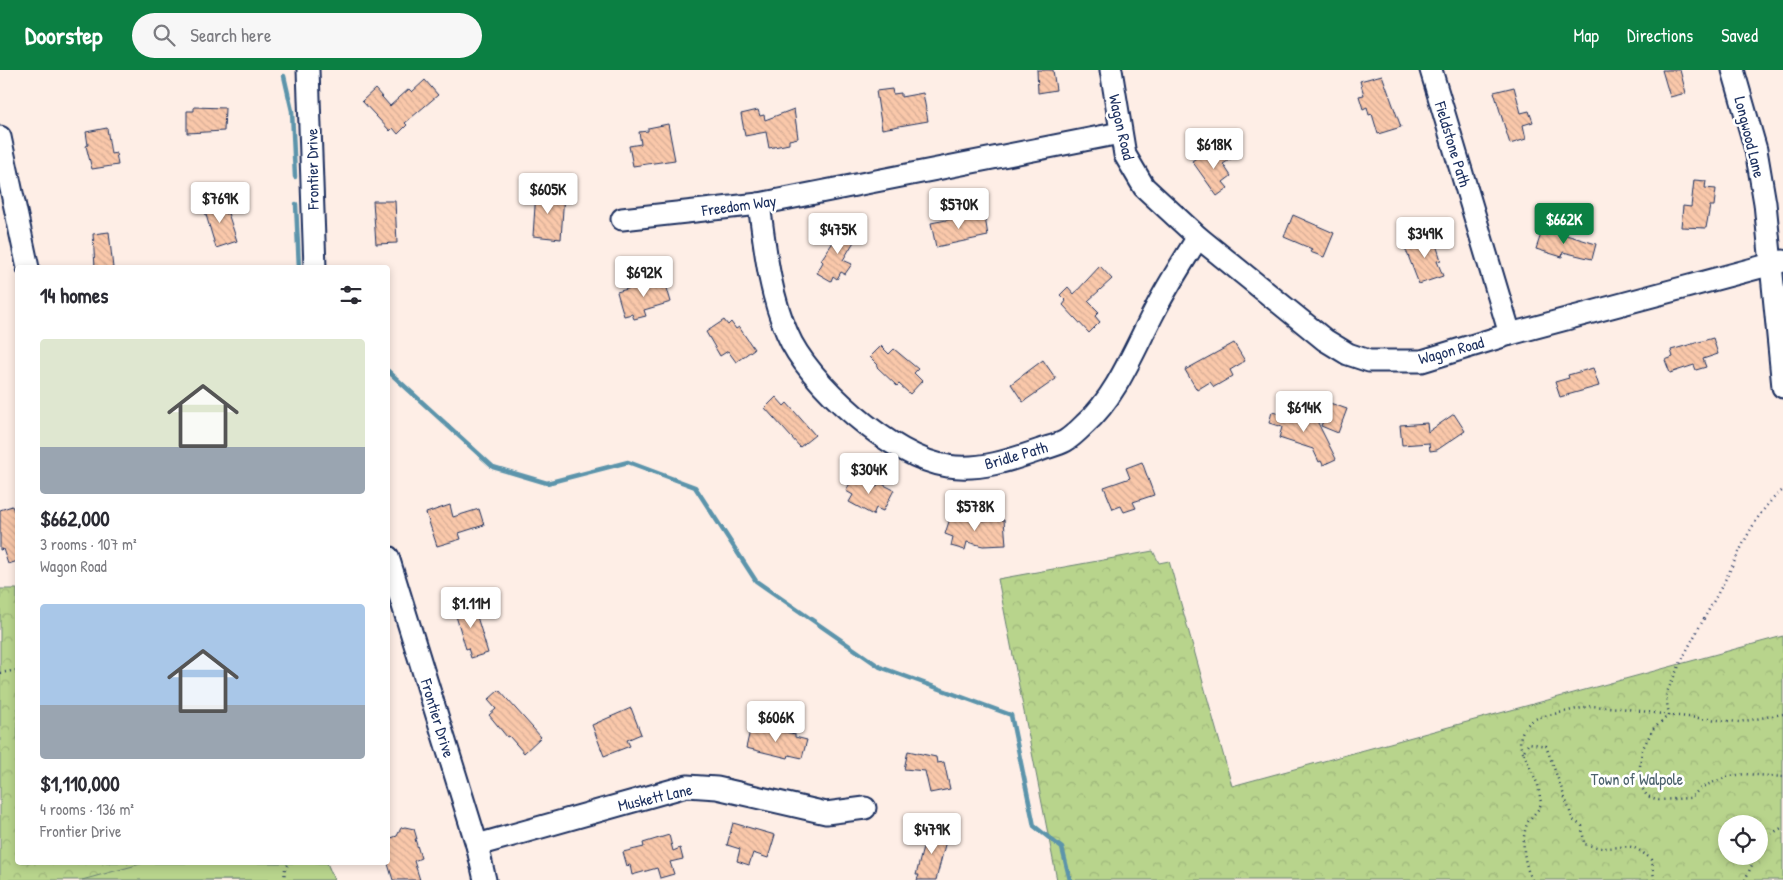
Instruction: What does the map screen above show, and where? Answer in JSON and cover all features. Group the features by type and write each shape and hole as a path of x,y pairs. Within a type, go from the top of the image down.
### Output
{"street":[{"name":"Frontier Drive","path":"308,70 315,265"},
{"name":"Wagon Road","path":"1111,70 1125,155 1144,187 1198,237 1324,340 1348,354 1369,361 1422,361 1510,334 1778,262"},
{"name":"Fieldstone Path","path":"1431,70 1510,334"},
{"name":"Longwood Lane","path":"1733,70 1756,150 1778,262 1783,387"},
{"name":"Freedom Way","path":"622,219 759,204 1120,132"},
{"path":"0,137 6,190 27,265"},
{"name":"Bridle Path","path":"759,204 775,299 787,333 803,364 829,392 881,435 920,458 948,466 983,466 1018,457 1064,441 1087,423 1104,405 1155,310 1198,237"},
{"name":"Frontier Drive","path":"390,564 477,845 485,880"},
{"name":"Muskett Lane","path":"477,845 687,786 717,788 826,813 865,808"}],"path":[{"path":"1668,715 1666,697 1668,690 1691,640 1757,521 1774,496 1783,490"},
{"path":"0,673 15,670"},
{"path":"1532,880 1526,867 1524,838 1528,821 1541,803 1538,785 1520,744 1523,730 1532,720 1591,706 1739,722 1783,714"},
{"path":"1668,715 1653,729 1642,750 1639,774 1642,788 1647,796 1659,800 1690,798 1702,787 1729,776 1745,774 1764,774 1776,778 1783,776"},
{"path":"1523,752 1529,743 1546,746 1573,820 1582,826 1584,844 1603,848 1626,845 1641,851 1652,860 1654,880"},
{"path":"1768,836 1783,827"},
{"path":"284,880 284,869 287,865"},
{"path":"1745,880 1752,865"}],"green space":[{"name":"Town of Walpole","path":"1153,551 1159,563 1169,561 1232,786 1783,636 1783,880 1057,880 998,579"},
{"path":"0,589 15,589 15,865 328,865 334,880 0,880"},
{"path":"137,865 328,865 334,880 82,880"}],"building":[{"path":"1037,70 1053,70 1056,90 1038,93"},
{"path":"1662,70 1680,70 1686,93 1670,97"},
{"path":"1382,75 1401,127 1378,134 1372,114 1369,115 1367,107 1363,109 1359,96 1364,95 1360,81"},
{"path":"425,80 438,95 405,123 407,125 398,134 393,128 390,131 362,101 375,89 390,106 409,89 412,92"},
{"path":"1514,87 1521,113 1529,111 1533,122 1523,125 1526,139 1510,144 1494,92"},
{"path":"892,89 893,94 901,93 901,97 923,93 928,121 882,129 876,91"},
{"path":"194,107 225,108 224,131 187,133 187,111 194,111"},
{"path":"794,109 798,138 789,140 789,144 769,148 766,132 745,136 741,114 758,110 760,116 764,115 765,120"},
{"path":"668,124 675,160 633,166 629,146 641,144 639,132"},
{"path":"107,128 111,154 116,153 118,165 92,169 86,146 88,145 86,132"},
{"path":"1208,150 1214,158 1225,150 1231,159 1223,164 1231,176 1223,182 1228,188 1217,196 1192,161"},
{"path":"1694,180 1706,181 1705,188 1716,189 1714,206 1710,206 1706,228 1681,227 1683,206 1691,207"},
{"path":"536,191 564,194 561,239 533,236"},
{"path":"220,199 225,214 228,213 237,241 216,248 203,205"},
{"path":"373,201 395,201 397,243 376,244"},
{"path":"972,215 973,220 985,217 988,236 936,247 931,223"},
{"path":"1293,215 1334,233 1324,257 1310,252 1312,249 1284,237"},
{"path":"844,226 858,235 843,260 852,264 845,274 841,272 837,279 833,276 831,281 817,273 823,262 821,260"},
{"path":"1543,228 1596,244 1592,259 1563,252 1562,257 1536,249"},
{"path":"109,232 113,265 95,265 93,234"},
{"path":"1433,235 1441,260 1437,261 1443,276 1419,284 1404,245"},
{"path":"1100,266 1112,279 1088,301 1099,312 1095,316 1100,322 1089,333 1063,305 1066,301 1060,295 1068,287 1074,294"},
{"path":"664,278 671,302 644,310 646,316 634,319 632,314 624,316 617,292"},
{"path":"724,320 728,325 731,322 736,329 739,327 754,349 736,362 728,351 720,356 706,332"},
{"path":"1713,338 1718,354 1703,359 1706,367 1696,370 1694,365 1670,373 1665,360 1673,357 1671,350"},
{"path":"1234,343 1245,361 1230,370 1233,376 1214,387 1210,382 1197,390 1185,370"},
{"path":"881,346 889,354 894,349 918,369 914,373 922,381 910,394 899,384 897,386 877,367 878,365 870,357"},
{"path":"1043,360 1056,379 1023,402 1011,384"},
{"path":"1593,368 1599,386 1560,397 1555,382 1569,378 1568,375"},
{"path":"776,397 784,406 787,403 815,435 800,447 765,408"},
{"path":"1330,403 1347,409 1338,433 1321,426"},
{"path":"1289,409 1315,417 1336,459 1323,465 1321,461 1319,462 1313,449 1279,438 1282,427 1269,423 1272,412 1284,415"},
{"path":"1454,414 1465,431 1437,450 1430,451 1429,443 1402,445 1400,425 1427,423 1428,432"},
{"path":"1142,462 1154,495 1133,502 1136,508 1124,512 1121,506 1113,509 1104,487 1130,478 1126,468"},
{"path":"854,475 877,487 880,483 894,490 883,511 876,508 873,515 849,502 853,495 846,491"},
{"path":"450,505 453,517 479,509 484,525 459,533 461,539 437,546 426,513"},
{"path":"12,506 15,513 15,562 8,564 3,549 0,550 0,510"},
{"path":"952,512 986,521 1004,520 1006,545 983,546 967,542 965,550 951,546 953,537 945,534"},
{"path":"472,600 488,653 471,658 468,648 466,649 453,606"},
{"path":"499,690 541,737 524,753 509,736 507,737 489,715 496,709 488,700"},
{"path":"631,708 641,734 627,740 630,746 604,756 592,725"},
{"path":"751,726 795,734 795,737 807,740 802,758 789,755 788,758 746,748"},
{"path":"908,751 936,757 937,763 944,762 950,789 930,793 925,771 904,769"},
{"path":"733,823 775,835 768,858 753,853 749,865 737,861 740,849 727,845"},
{"path":"401,828 414,829 421,858 414,861 420,880 393,880 388,865 390,865 390,838 397,836"},
{"path":"928,828 948,833 936,880 917,880 919,875 916,875"},
{"path":"669,835 673,851 680,848 683,859 670,862 674,874 660,878 657,868 632,875 630,865 627,866 623,852 644,847 643,843"}],"waterway":[{"path":"284,76 292,111 295,177"},
{"path":"296,204 299,265"},
{"path":"390,373 493,467 547,483 628,462 695,487 756,581 880,667 1011,715 1034,826 1062,848 1070,880"}]}
